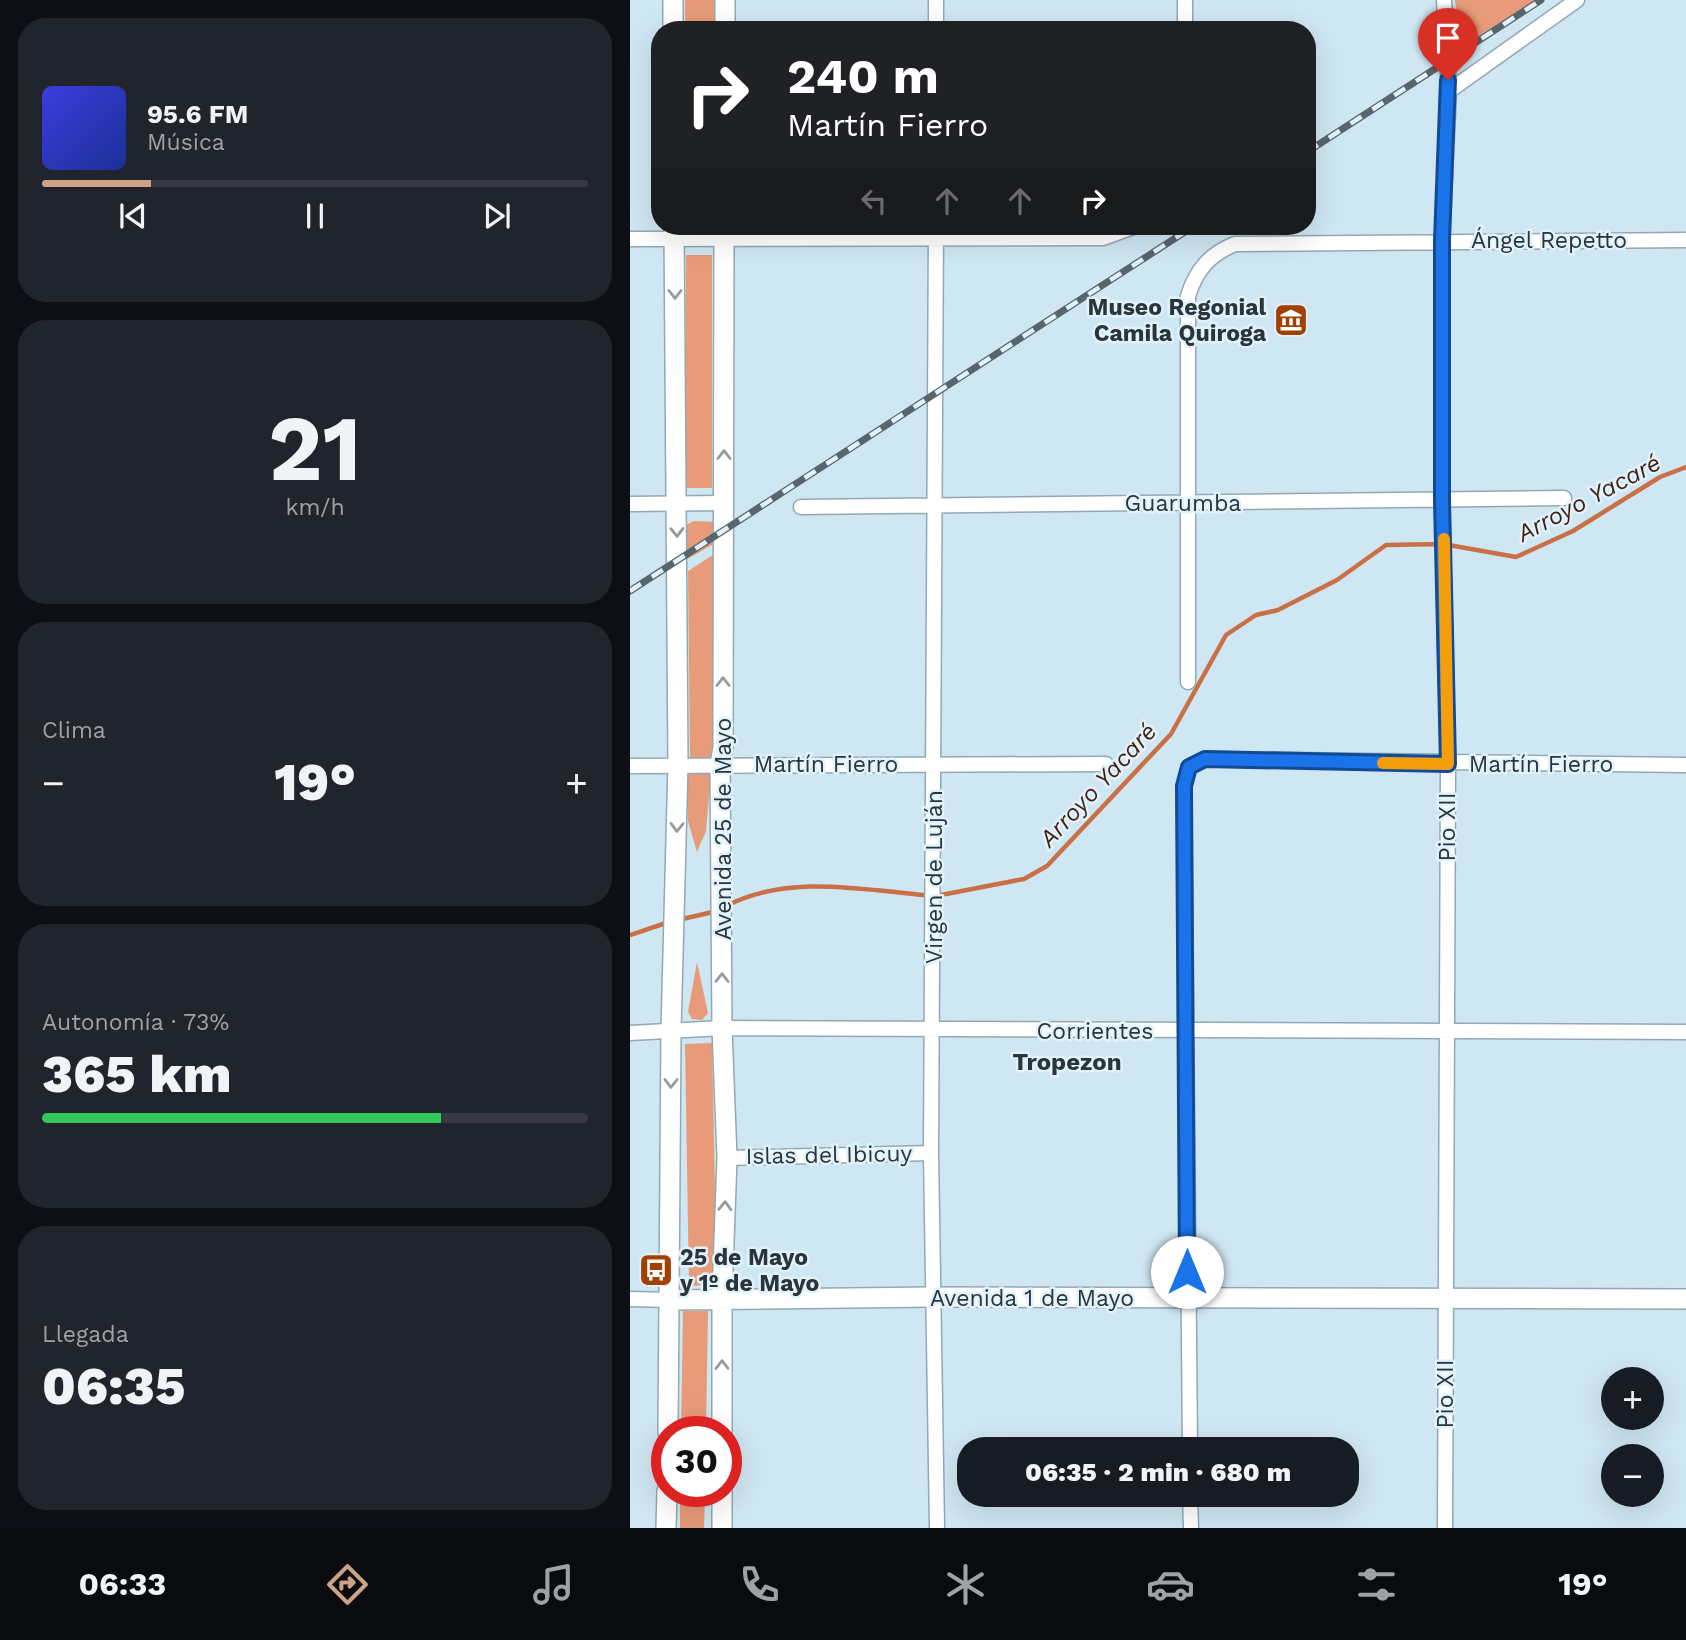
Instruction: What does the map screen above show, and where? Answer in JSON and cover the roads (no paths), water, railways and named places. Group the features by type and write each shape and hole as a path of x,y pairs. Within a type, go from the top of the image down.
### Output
{"main road":[{"path":"673,0 673,21"},
{"path":"725,0 725,21"},
{"name":"Avenida 25 de Mayo","path":"668,1416 671,1031 678,764 674,235"},
{"name":"Avenida 25 de Mayo","path":"722,1416 722,1298 727,1158 722,1028 720,764 723,748 724,235"},
{"name":"Avenida 1 de Mayo","path":"670,1300 933,1297 1446,1301 1686,1299"},
{"path":"666,1528 667,1507"},
{"path":"722,1507 722,1528"}],"street":[{"path":"936,0 936,21"},
{"path":"1185,0 1185,21"},
{"name":"Pio XII","path":"1444,0 1449,91 1442,240 1442,500 1446,564 1448,764 1445,1528"},
{"path":"1449,91 1577,0"},
{"path":"630,239 655,235"},
{"name":"Virgen de Luján","path":"936,235 934,1030 931,1153 937,1528"},
{"path":"1008,235 1103,239 1113,235"},
{"name":"Ángel Repetto","path":"1186,504 1188,296 1193,278 1219,250 1235,244 1442,240 1686,240"},
{"name":"Guarumba","path":"801,507 1564,498"},
{"path":"630,504 723,502"},
{"path":"1186,504 1188,682"},
{"name":"Martín Fierro","path":"1185,1031 1184,786 1189,767 1205,759 1686,765"},
{"name":"Martín Fierro","path":"630,766 1106,764"},
{"name":"Corrientes","path":"630,1033 722,1028 1686,1032"},
{"path":"1185,1031 1189,1437"},
{"name":"Islas del Ibicuy","path":"727,1158 931,1153"},
{"name":"Avenida 1 de Mayo","path":"630,1299 670,1300"},
{"path":"1190,1507 1191,1528"}],"waterway":[{"name":"Arroyo Yacaré","path":"941,895 1024,879 1047,866 1171,734 1226,635 1256,615 1278,610 1337,580 1386,545 1443,544 1516,557 1573,531 1660,477 1686,467"},
{"name":"Arroyo Yacaré","path":"728,905 751,896 799,887 824,886 923,895"},
{"name":"Arroyo Yacaré","path":"678,920 717,911"},
{"name":"Arroyo Yacaré","path":"630,935 669,922"}],"railway":[{"path":"1316,146 1541,0"},
{"path":"630,591 1180,235"}],"place":[{"name":"Museo Regonial Camila Quiroga","path":"1291,320"},
{"name":"25 de Mayo y 1º de Mayo","path":"656,1270"}],"district":[{"name":"Tropezon","path":"1067,1062"}]}
